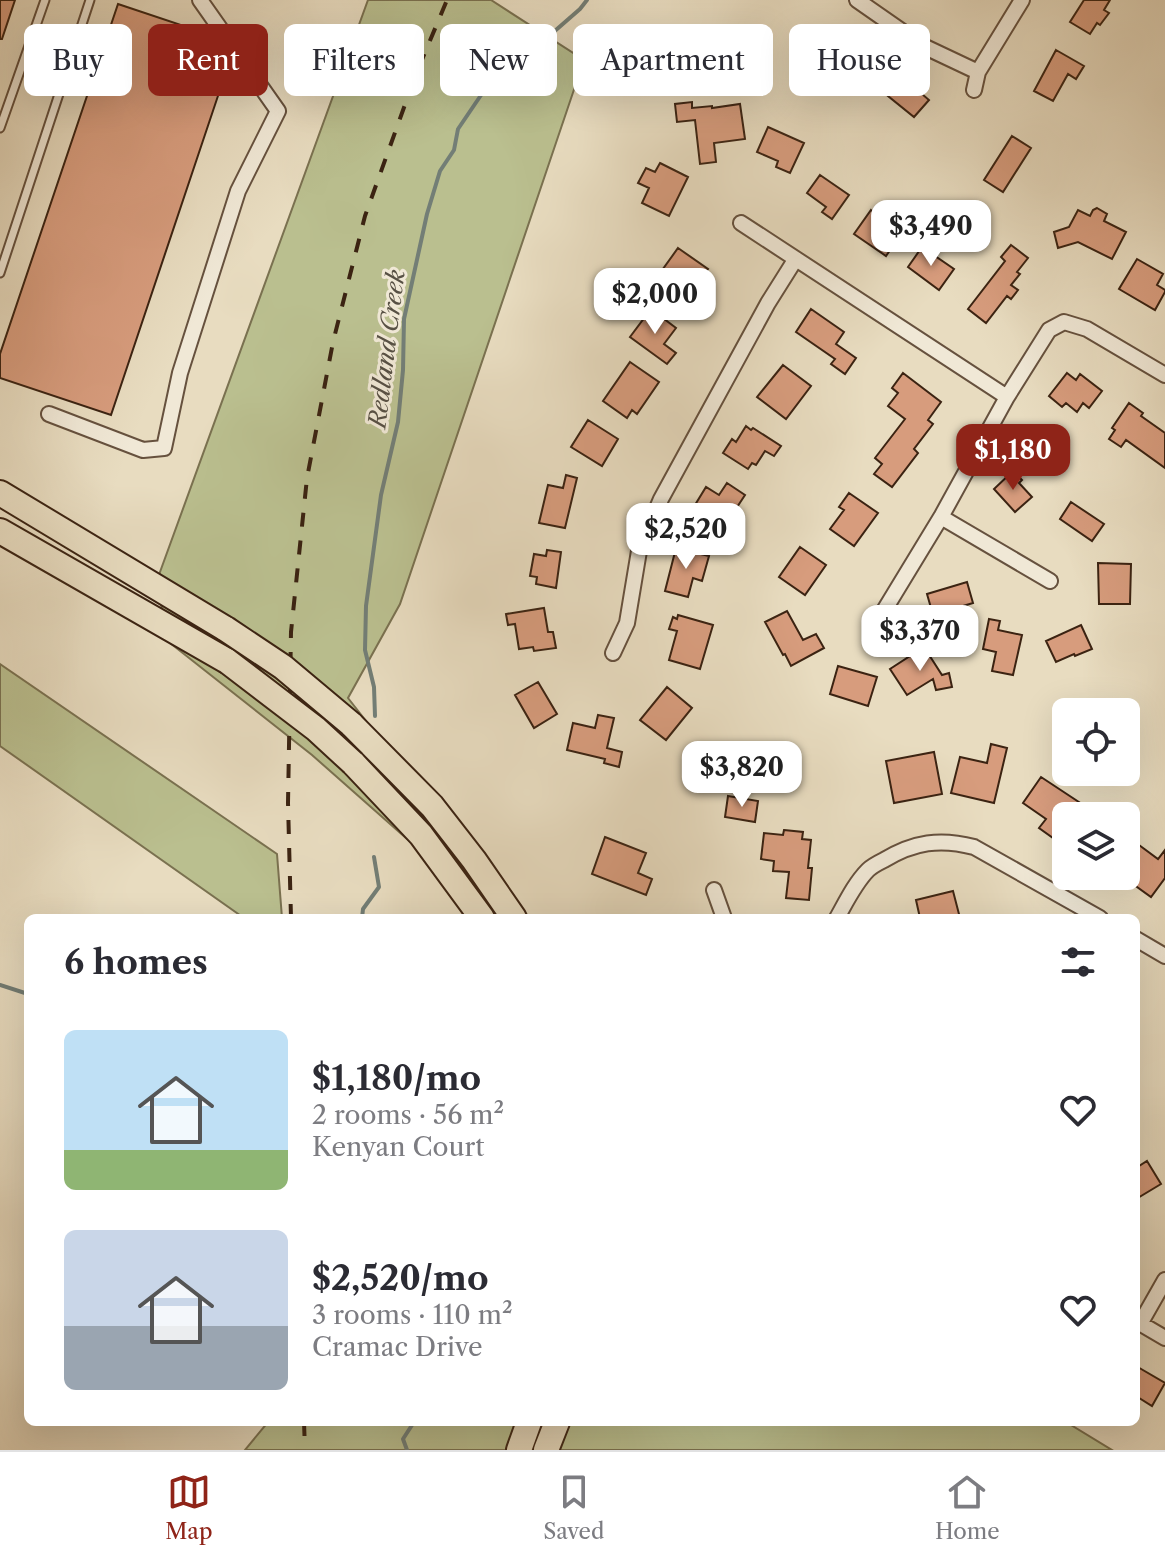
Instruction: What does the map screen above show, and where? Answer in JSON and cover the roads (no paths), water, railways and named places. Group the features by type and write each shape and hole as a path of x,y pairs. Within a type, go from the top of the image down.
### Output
{"main road":[{"path":"0,493 226,629 283,667 351,724 432,806 511,914"},
{"path":"0,531 227,661 296,713 353,763 421,835 479,914"},
{"path":"519,1450 528,1426"},
{"path":"546,1450 555,1426"}],"street":[{"path":"49,414 143,450 164,448 180,373 238,191 278,111 200,0"},
{"path":"857,0 923,46 978,72"},
{"path":"974,90 978,72 1022,0"},
{"path":"741,223 1007,397"},
{"path":"613,653 627,623 639,551 661,499 768,303 795,260"},
{"path":"879,619 1049,330 1064,322 1087,329 1165,375"},
{"path":"941,517 1050,581"},
{"path":"839,914 869,869 918,844 953,842 974,847 1093,914"},
{"path":"714,890 723,914"},
{"path":"1140,941 1165,956"},
{"path":"1140,1319 1165,1280"},
{"path":"1140,1323 1165,1338"}],"lane":[{"path":"0,128 45,0"},
{"path":"0,273 90,0"}],"waterway":[{"name":"Redland Creek","path":"375,716 374,687 365,650 366,606 381,495 398,422 404,319 427,214 440,171 454,150 458,129 496,73 541,43 587,0"},
{"name":"Redland Creek","path":"362,914 379,887 374,857"},
{"path":"0,985 24,993"},
{"name":"Redland Creek","path":"407,1450 403,1439 411,1426"}],"railway":[{"path":"291,914 288,803 291,632 307,478 333,342 365,216 416,74 447,0"},
{"path":"304,1426 305,1450"}]}
